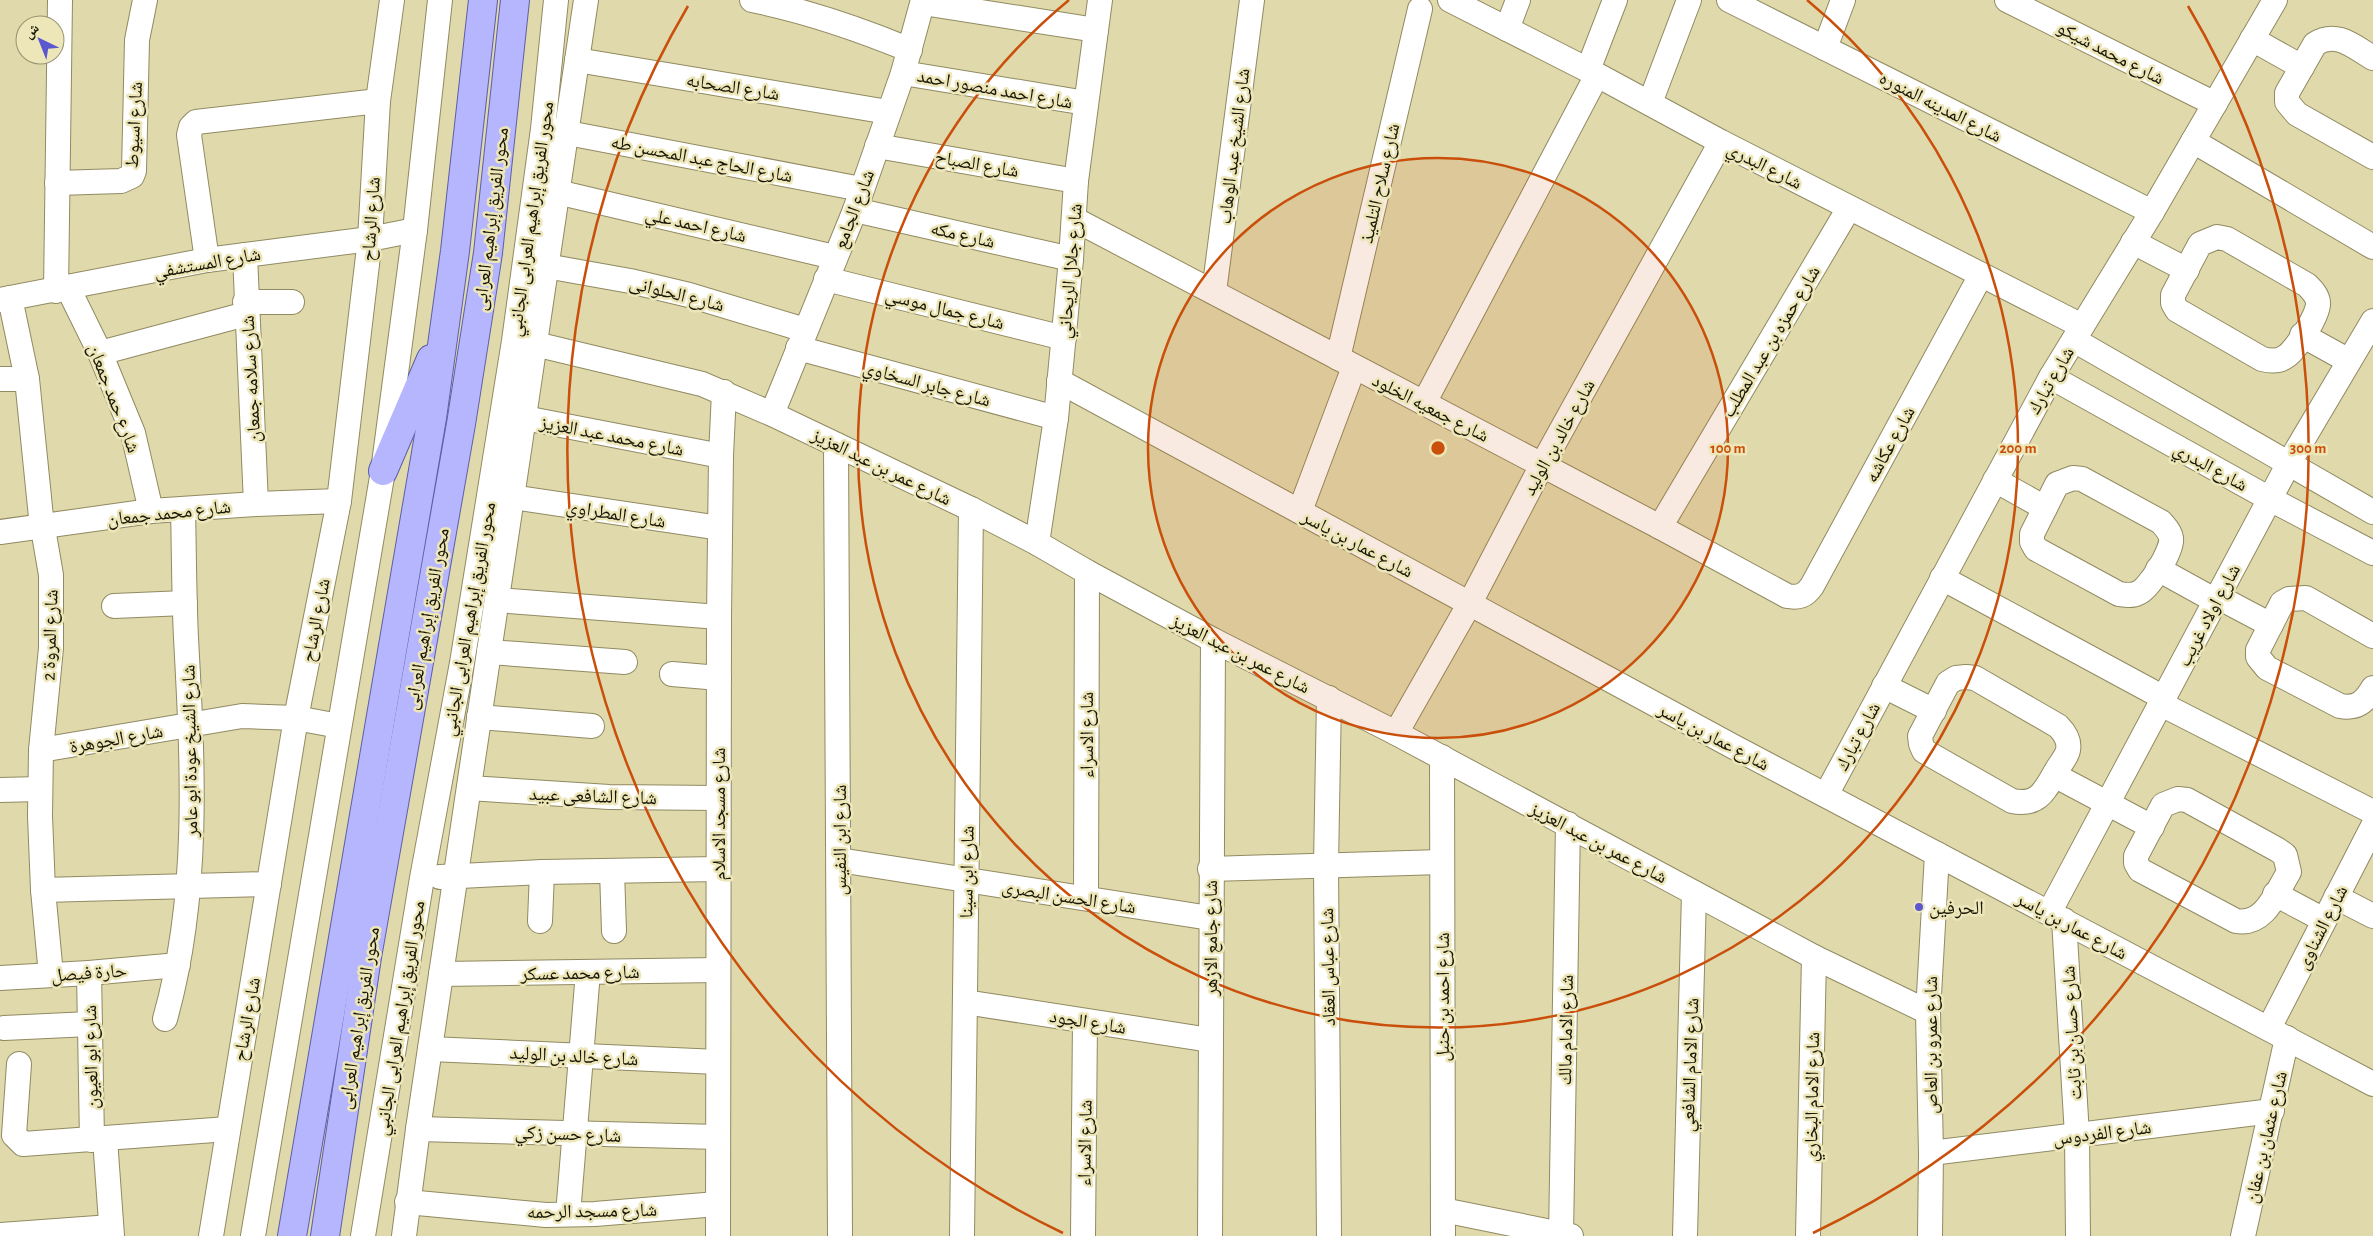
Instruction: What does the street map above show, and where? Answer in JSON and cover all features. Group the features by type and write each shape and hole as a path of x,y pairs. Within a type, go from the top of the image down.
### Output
{"main road":[{"name":"محور الفريق إبراهيم العرابى","path":"292,1236 430,427 459,223 483,0"},
{"name":"محور الفريق إبراهيم العرابى","path":"325,1236 367,957 461,424 488,253 515,0"},
{"path":"382,471 445,325"}],"street":[{"path":"60,0 57,183 62,289"},
{"name":"شارع اسيوط","path":"57,183 121,181 132,176 134,171 137,40 145,0"},
{"name":"شارع الرشاح","path":"211,1236 296,718 339,501 370,239 378,101 392,0"},
{"path":"253,1236 382,471 416,230 440,0"},
{"name":"محور الفريق إبراهيم العرابى الجانبي","path":"363,1236 422,878 462,663 513,416 556,0"},
{"path":"404,1236 407,1202 512,497 513,416 535,344 586,0"},
{"path":"752,0 784,6 827,19 910,50"},
{"name":"شارع جلال الريحاني","path":"1037,542 1056,418 1071,259 1076,181 1100,0"},
{"name":"شارع الشيخ عبد الوهاب","path":"1214,292 1252,0"},
{"name":"شارع البدري","path":"1450,0 1593,72 1721,142 1981,275 2289,463 2372,510"},
{"path":"1507,28 1518,0"},
{"path":"1424,403 1593,72 1615,0"},
{"path":"1650,103 1688,0"},
{"name":"شارع المدينه المنوره","path":"1730,0 2152,212"},
{"path":"1825,48 1843,0"},
{"name":"شارع محمد شيكو","path":"2007,0 2215,104"},
{"name":"شارع تبارك","path":"1826,795 2051,377 2194,141 2272,1"},
{"path":"923,2 1096,30"},
{"name":"شارع الجامع","path":"772,414 858,199 903,72 923,2"},
{"name":"شارع سلاح التلميذ","path":"1300,511 1346,363 1420,8"},
{"path":"2373,58 2341,39 2332,37 2315,44 2287,94 2287,102 2291,109 2373,157"},
{"path":"2252,39 2302,67"},
{"name":"شارع الصحابه","path":"577,60 888,112"},
{"name":"شارع احمد منصور احمد","path":"903,72 1086,104"},
{"path":"207,260 189,135 191,127 196,122 378,101"},
{"name":"شارع الحاج عبد المحسن طه","path":"543,129 566,132 858,199"},
{"path":"2194,141 2373,247"},
{"name":"شارع خالد بن الوليد","path":"1396,733 1470,603 1542,465 1721,142"},
{"name":"شارع الصباح","path":"877,146 1076,181"},
{"name":"شارع احمد علي","path":"558,192 834,257"},
{"name":"شارع مكه","path":"858,199 1071,259"},
{"name":"شارع حمزه بن عبد المطلب","path":"1660,527 1849,208"},
{"name":"شارع جمعيه الخلود","path":"1074,219 1660,527 1786,596"},
{"name":"شارع المستشفي","path":"5,299 207,260 370,239 416,230"},
{"path":"2217,237 2227,238 2308,286 2314,292 2318,301 2318,310 2292,353 2283,359 2268,360 2183,316 2177,310 2173,303 2173,295 2187,270 2200,244 2217,237"},
{"path":"2133,242 2187,270"},
{"name":"شارع سلامه جمعان","path":"245,255 256,504"},
{"name":"شارع الحلوانى","path":"546,266 630,281 689,295 802,339"},
{"name":"شارع عكاشه","path":"1786,596 1796,598 1806,594 1812,586 1981,275"},
{"name":"شارع جمال موسي","path":"826,279 1064,338"},
{"name":"شارع حمد جمعان","path":"62,289 100,353 133,433 151,512"},
{"name":"شارع المروة 2","path":"5,299 27,379 43,527 51,575 52,624 41,750 40,788 43,890 51,975"},
{"path":"100,353 246,308 292,302"},
{"name":"شارع اولاد غريب","path":"2057,916 2108,803 2162,701 2289,463 2373,321"},
{"path":"2302,335 2349,361"},
{"name":"شارع جابر السخاوي","path":"802,339 1056,418"},
{"name":"شارع عمر بن عبد العزيز","path":"535,344 679,378 724,392 971,509 1037,542 1087,572 1213,640 1330,698 1442,757 1814,957 1928,1012"},
{"name":"شارع البدري","path":"2051,377 2270,499 2373,553"},
{"path":"0,379 27,379"},
{"name":"شارع عمار بن ياسر","path":"1059,381 1826,795 2373,1084"},
{"name":"شارع مسجد الاسلام","path":"718,1236 719,617 721,456 724,392"},
{"name":"شارع محمد عبد العزيز","path":"513,416 721,456"},
{"name":"شارع ابن النفيس","path":"836,445 840,1236"},
{"path":"2082,478 2161,522 2167,528 2171,537 2171,546 2147,587 2139,593 2129,596 2119,594 2042,554 2036,549 2032,534 2045,508 2057,484 2064,480 2082,478"},
{"path":"1995,480 2045,508"},
{"name":"شارع المطراوي","path":"512,497 720,528"},
{"name":"شارع محمد جمعان","path":"0,532 151,512 256,504 339,501"},
{"name":"شارع ابن سينا","path":"962,1236 971,509"},
{"name":"شارع الشيخ عودة ابو عامر","path":"165,1019 178,965 188,885 193,803 183,510"},
{"path":"2158,569 2271,625"},
{"name":"شارع الاسراء","path":"1086,898 1087,572"},
{"path":"1942,578 2162,701 2373,812"},
{"path":"2373,636 2306,598 2289,599 2282,603 2258,650 2258,657 2268,668 2340,706 2349,708 2358,706 2366,700 2373,688"},
{"path":"497,600 719,617"},
{"path":"114,606 185,603"},
{"name":"شارع جامع الازهر","path":"1210,1236 1210,869 1213,640"},
{"path":"489,652 625,662"},
{"path":"672,674 719,678"},
{"path":"1956,678 1975,678 2058,726 2068,742 2068,751 2042,795 2033,801 2022,803 2012,801 1924,751 1920,736 1934,711 1948,683 1956,678"},
{"path":"1884,686 1934,711"},
{"name":"شارع عباس العقاد","path":"1329,1236 1326,866 1330,698"},
{"name":"شارع الجوهرة","path":"41,750 242,716 296,718 339,726"},
{"path":"479,717 592,726"},
{"name":"شارع احمد بن حنبل","path":"1442,757 1444,1236"},
{"path":"2054,774 2152,827"},
{"path":"0,790 40,788"},
{"name":"شارع الشافعى عبيد","path":"469,788 609,797 718,798"},
{"path":"2178,799 2187,800 2278,850 2285,856 2288,863 2288,872 2262,915 2245,923 2236,921 2146,874 2136,863 2136,856 2152,827 2163,805 2178,799"},
{"name":"شارع الامام مالك","path":"1564,1235 1568,824"},
{"name":"شارع الشناوى","path":"2278,1033 2324,920 2373,826"},
{"name":"شارع عمرو بن العاص","path":"1930,1236 1931,1153 1928,1012 1937,854"},
{"name":"شارع الحسن البصرى","path":"839,860 1210,918"},
{"path":"1210,869 1441,862"},
{"path":"422,878 542,872 718,869"},
{"path":"612,871 614,931"},
{"path":"540,921 542,872"},
{"path":"43,890 269,884"},
{"name":"شارع الامام الشافعي","path":"1684,1236 1694,893"},
{"path":"2275,894 2324,920"},
{"path":"2336,897 2373,916"},
{"name":"شارع حسان بن ثابت","path":"2057,916 2077,1135 2078,1236"},
{"name":"شارع الامام البخاري","path":"1808,1236 1814,957"},
{"name":"حارة فيصل","path":"0,978 178,965"},
{"name":"شارع محمد عسكر","path":"441,974 718,970"},
{"path":"568,1214 588,972"},
{"name":"شارع ابو العيون","path":"88,973 98,1139 111,1232"},
{"name":"شارع الجود","path":"965,1002 1210,1040"},
{"name":"شارع الاسراء","path":"1083,1236 1085,1021"},
{"path":"4,1028 90,1024"},
{"name":"شارع عثمان بن عفان","path":"2243,1236 2272,1111 2278,1033"},
{"name":"شارع خالد بن الوليد","path":"430,1049 718,1062"},
{"path":"19,1064 14,1135 18,1141 30,1145 228,1129"},
{"name":"شارع الفردوس","path":"1931,1153 2272,1111"},
{"name":"شارع حسن زكي","path":"418,1129 718,1137"},
{"name":"شارع مسجد الرحمه","path":"407,1202 546,1215 642,1211 717,1204"},
{"path":"1443,1210 1564,1235"},
{"path":"0,1235 111,1232"}],"place":[{"name":"الحرفين","path":"1919,907"}]}
